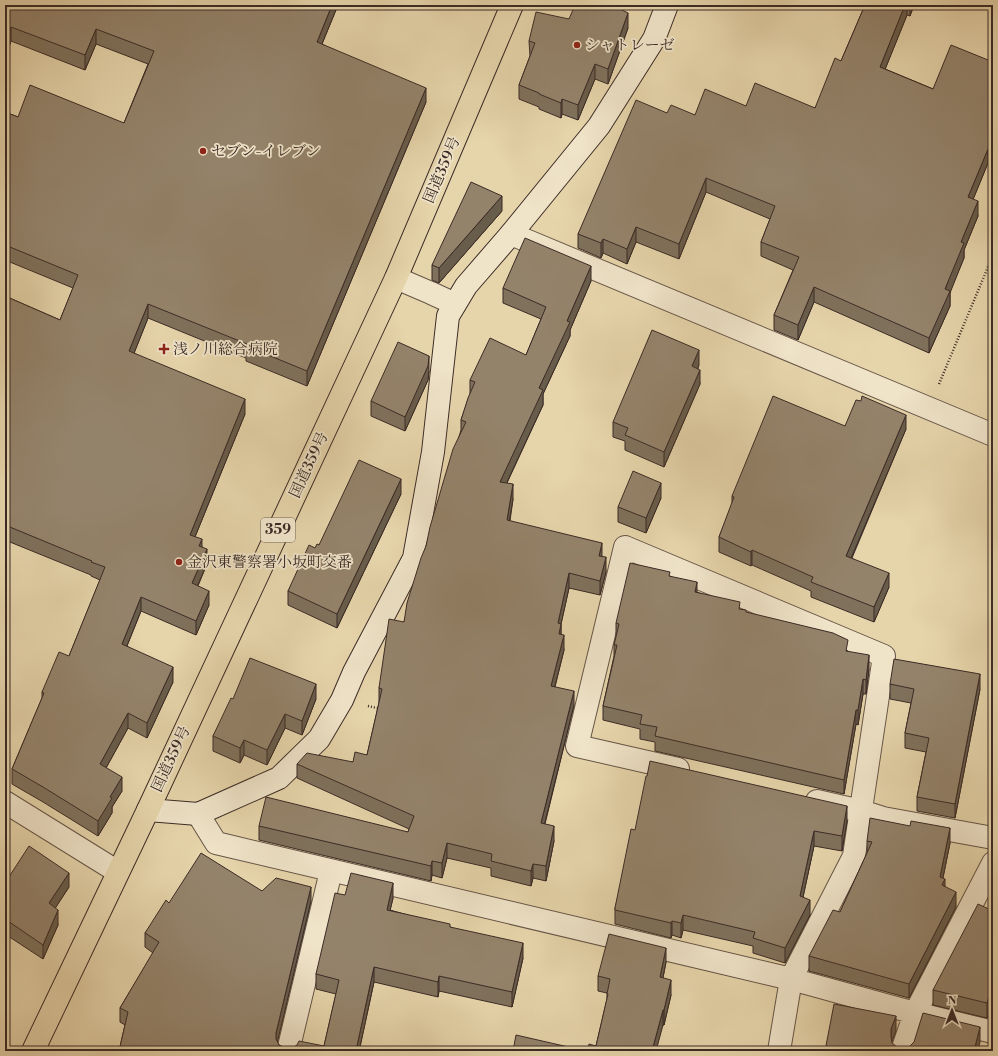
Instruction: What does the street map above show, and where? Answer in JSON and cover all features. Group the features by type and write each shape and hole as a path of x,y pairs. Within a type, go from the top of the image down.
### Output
{"highway":[{"name":"国道359号","path":"33,1051 148,810 396,278 512,5"}],"street":[{"path":"148,810 198,814 279,778 319,739 342,700 354,672 414,558 433,452 448,316 466,286 511,234 599,126 654,39 667,5"},
{"path":"511,234 993,435"},
{"path":"396,278 455,304"},
{"path":"700,774 577,746 625,547 884,656 854,856 791,979 779,1051"},
{"path":"800,797 861,811 883,818 993,838"},
{"path":"5,802 118,872"},
{"path":"198,814 216,843 791,979 915,1013 993,1032"},
{"path":"903,1051 915,1013 993,863"},
{"path":"288,1051 331,871"}],"path":[{"path":"929,408 993,255"},
{"path":"342,700 388,710"}],"building":[{"name":"浅ノ川総合病院","path":"5,5 332,5 317,42 426,88 307,371 246,346 247,344 148,304 129,351 245,399 190,535 202,539 199,546 207,549 192,583 209,591 196,621 141,597 122,644 173,667 147,723 128,713 100,764 122,777 110,797 112,798 98,821 12,769 44,693 42,692 59,652 69,656 105,567 5,525 5,296 60,320 78,275 5,245 5,112 18,117 30,85 124,123 154,51 96,29 85,55 11,27 5,44"},
{"path":"575,5 612,5 628,13 608,69 595,64 578,105 562,99 561,103 519,85 535,43 529,41 536,12 569,19"},
{"path":"865,5 905,5 880,67 933,89 951,45 993,62 993,151 988,149 968,197 978,201 961,242 964,243 945,289 950,291 929,338 814,287 798,325 774,315 799,257 761,242 775,206 706,178 679,244 636,227 627,249 603,239 601,243 578,234 636,100 667,113 671,105 695,115 705,89 746,106 755,83 815,108 835,58 841,61"},
{"path":"471,182 502,196 439,268 432,265"},
{"path":"525,238 591,266 567,321 570,322 539,388 543,390 500,482 513,484 507,520 602,543 599,556 606,557 600,581 569,573 558,623 561,624 559,634 564,635 551,686 574,691 541,823 554,826 546,866 533,864 531,871 491,861 492,854 447,843 442,863 432,861 431,866 259,826 266,797 408,832 414,816 297,764 307,753 353,762 355,752 367,755 382,689 379,688 389,619 404,622 407,603 426,546 430,527 453,449 466,422 461,420 475,382 470,380 490,338 526,355 546,307 503,288"},
{"path":"652,330 699,350 692,366 700,370 664,452 625,435 628,428 613,422"},
{"path":"398,342 429,356 428,366 405,417 371,401"},
{"path":"773,396 845,426 856,400 861,401 862,396 906,415 846,556 889,573 874,607 811,582 813,577 752,550 751,552 719,537 734,497 732,496"},
{"path":"359,460 401,479 337,614 288,591 309,545 315,548 317,544 319,545"},
{"path":"633,471 661,483 646,518 618,507"},
{"path":"630,563 670,572 669,576 697,582 695,592 740,602 739,609 746,610 746,612 833,633 848,640 846,651 869,655 866,680 863,679 858,710 856,710 844,780 655,736 657,727 640,724 642,715 603,706 617,645 614,645 619,624 616,623"},
{"path":"250,658 316,684 302,721 285,714 267,750 244,740 240,748 213,736 231,698 233,699"},
{"path":"894,659 980,674 955,804 917,797 929,738 905,733 914,689 890,684"},
{"path":"650,761 847,806 842,836 814,831 800,896 810,900 785,948 753,938 755,932 683,915 681,923 672,921 671,923 615,910 631,829 635,830"},
{"path":"870,818 910,826 911,821 950,828 940,877 945,879 942,885 956,892 909,984 809,956 833,910 840,912 872,842 867,841"},
{"path":"29,846 69,873 49,903 58,910 43,945 5,919 5,883"},
{"path":"201,853 262,891 276,878 311,887 276,1033 276,1039 279,1045 285,1048 292,1048 297,1045 299,1041 324,1046 339,980 316,974 335,893 345,895 351,873 393,883 387,910 450,924 450,927 523,943 512,992 439,976 438,982 374,967 357,1046 379,1051 119,1051 128,1012 120,1008 159,942 145,933 166,900 169,903"},
{"path":"978,904 993,911 993,983 987,1003 933,990"},
{"path":"609,934 666,948 660,977 671,980 652,1051 588,1051 589,1044 596,1046 608,994 610,979 598,976"},
{"path":"834,1004 896,1016 891,1029 892,1043 903,1049 909,1047 914,1042 923,1013 980,1027 974,1051 825,1051"},
{"path":"516,1035 586,1051 513,1051"}],"place":[{"name":"シャトレーゼ","path":"577,45"},
{"name":"セブン-イレブン","path":"203,151"},
{"name":"浅ノ川総合病院","path":"164,349"},
{"name":"金沢東警察署小坂町交番","path":"179,562"}]}
